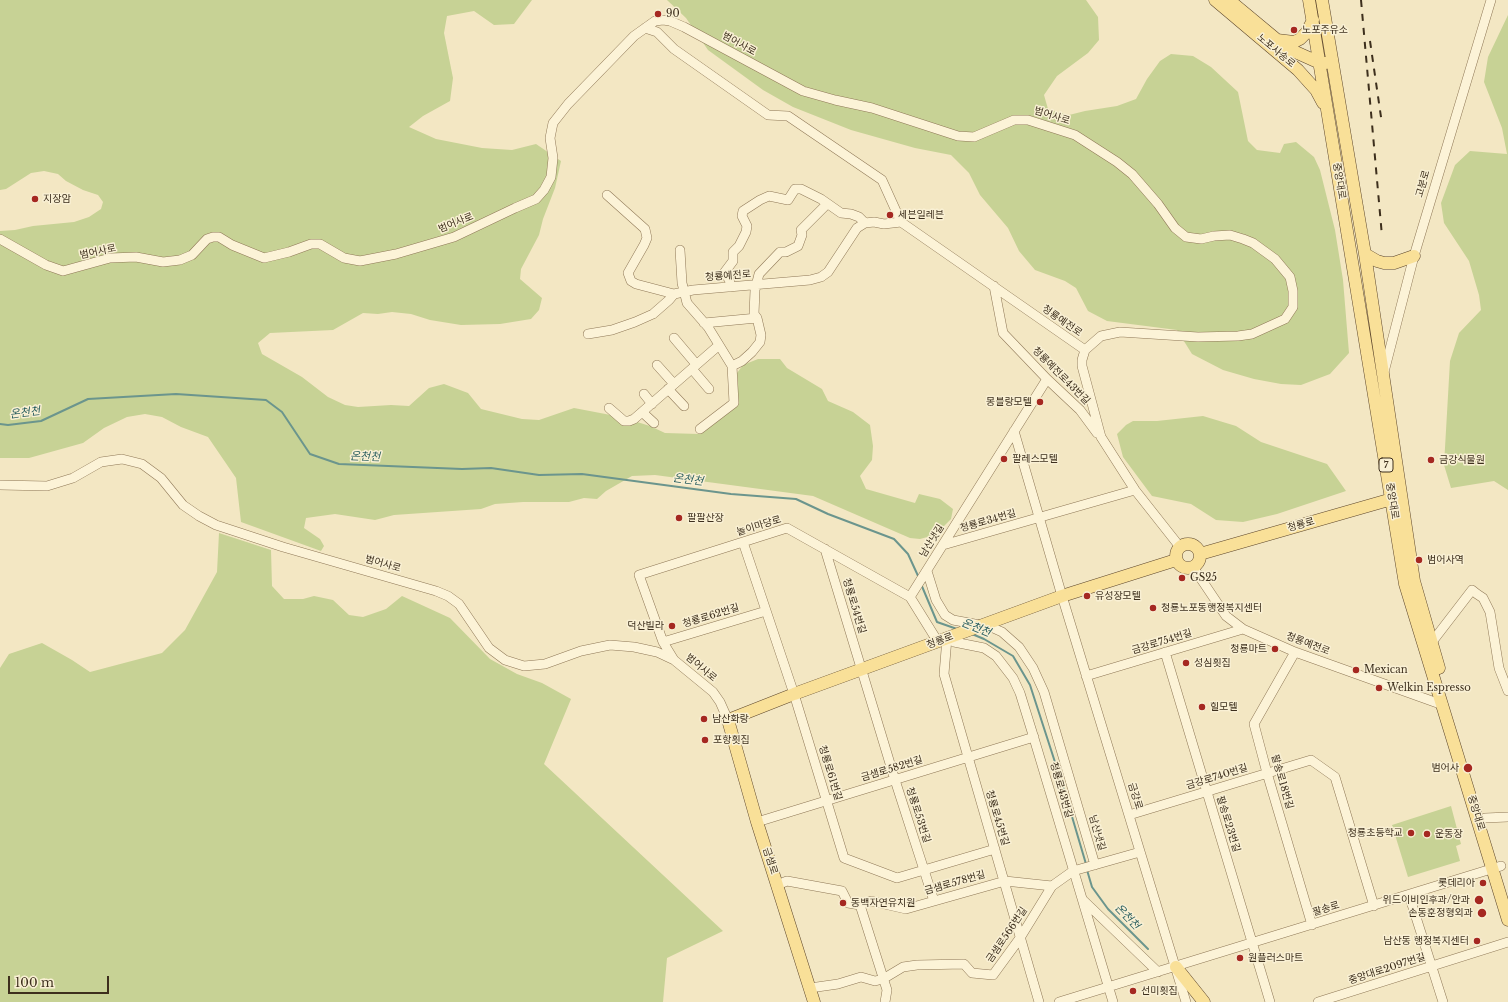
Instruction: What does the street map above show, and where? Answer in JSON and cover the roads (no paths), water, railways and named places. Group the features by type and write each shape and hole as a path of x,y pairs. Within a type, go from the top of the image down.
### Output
{"main road":[{"name":"노포사송로","path":"1215,0 1308,80 1316,90 1327,111"},
{"name":"노포사송로","path":"1229,0 1291,50 1320,63 1333,64"},
{"name":"중앙대로","path":"1309,0 1327,111 1397,498 1414,581 1485,818 1508,920"},
{"name":"중앙대로","path":"1322,0 1365,254 1383,377 1405,584 1442,705 1497,868 1508,891"},
{"path":"1276,39 1294,42 1300,39 1307,32 1312,20"},
{"path":"1365,254 1384,263 1394,263 1414,256"},
{"name":"청룡로","path":"1200,554 1397,498"},
{"path":"1185,544 1196,547 1200,554 1199,562 1193,567 1185,568 1176,560 1176,552 1185,544"},
{"name":"청룡로","path":"728,720 794,694 1062,596 1176,560"},
{"name":"금샘로","path":"728,720 757,822 814,1002"},
{"path":"1176,967 1204,1002"}],"street":[{"name":"고분로","path":"1383,377 1414,256 1491,0"},
{"name":"범어사로","path":"0,239 46,266 63,271 110,258 136,257 163,262 180,260 192,255 208,239 213,237 219,237 232,245 264,258 289,252 312,244 320,244 344,258 360,262 396,254 454,237 536,199 544,190 551,177 553,158 550,138 553,123 568,104 634,36 645,28 663,20 670,21 684,27 803,91 872,108 958,136 974,138 1014,120 1028,120 1075,135 1117,162 1132,174 1158,204 1175,228 1186,237 1201,239 1230,235 1248,241 1275,260 1290,278 1293,291 1293,307 1284,319 1278,323 1252,334 1238,336 1198,337 1120,332 1101,336 1085,350"},
{"path":"645,28 657,32 674,50 768,116 788,116 882,180 901,222 884,224 874,222 865,223 859,217 841,213 821,199 801,189 795,189 788,200 769,196 750,205 743,211 742,216 747,226 746,232 733,252 733,261 724,273 729,279 731,287"},
{"path":"588,334 612,330 653,314 674,294 636,284 631,281 628,273 647,238 645,229 608,195"},
{"path":"732,366 742,361 760,342 761,335 757,318 754,314 756,285 759,274 780,252 786,252 798,246 802,235 801,230 827,204"},
{"name":"청룡예전로","path":"901,222 1085,350 1082,366 1101,437 1135,490 1180,547"},
{"name":"청룡예전로","path":"674,294 693,290 810,280 821,277 828,272 857,228 865,223"},
{"path":"680,250 684,292 687,303 704,323 732,366 734,403 700,429"},
{"name":"청룡예전로43번길","path":"994,286 1003,333 1047,379 1080,410 1101,437"},
{"path":"704,323 757,318"},
{"path":"674,338 709,389"},
{"path":"609,408 624,421 629,421 652,404 718,346"},
{"path":"657,365 684,406"},
{"name":"남산냇길","path":"1047,379 927,571 936,600 945,615 953,620 983,625 1002,632 1019,647 1033,668 1044,692 1094,865"},
{"path":"644,394 652,404"},
{"path":"642,412 654,423"},
{"path":"1014,432 1062,596"},
{"name":"범어사로","path":"0,485 47,486 73,478 101,462 122,459 142,464 161,478 183,505 198,516 216,525 283,548 436,591 448,596 459,604 489,648 505,660 524,666 545,664 581,650 610,645 634,647 658,652 674,660 713,692 720,702 728,720"},
{"name":"청룡로34번길","path":"943,545 1135,490"},
{"name":"놀이마당로","path":"674,660 663,642 639,575 787,528 910,596 943,640"},
{"path":"743,542 794,694"},
{"name":"청룡로54번길","path":"825,549 861,670"},
{"name":"청룡예전로","path":"1193,567 1226,616 1243,629 1295,652 1442,705"},
{"path":"910,596 927,571"},
{"path":"1432,642 1472,590 1483,598 1490,612 1499,668 1508,691"},
{"name":"금강로","path":"1062,596 1186,1002"},
{"name":"청룡로62번길","path":"663,642 766,611"},
{"name":"금강로754번길","path":"1086,676 1243,629"},
{"name":"청룡로43번길","path":"943,640 984,648 996,656 1014,678 1076,870 1082,899 1113,1002"},
{"name":"청룡로45번길","path":"943,640 944,674 967,757 1040,1002"},
{"name":"팔송로23번길","path":"1165,652 1270,1002"},
{"name":"팔송로18번길","path":"1295,652 1254,724 1312,925"},
{"name":"청룡로53번길","path":"861,670 934,900"},
{"name":"청룡로61번길","path":"794,694 844,858 897,878 925,870"},
{"name":"금샘로582번길","path":"757,822 1034,737"},
{"name":"금강로740번길","path":"1129,815 1311,760 1335,776 1374,906"},
{"path":"1485,818 1508,818"},
{"path":"925,870 995,849"},
{"path":"1052,886 1076,870 1140,852"},
{"name":"팔송로","path":"1059,1002 1497,868"},
{"path":"777,885 787,881 842,891 848,903 860,905 887,990 885,1002"},
{"name":"금샘로578번길","path":"860,905 871,901 906,909 1005,881 1052,886"},
{"name":"금샘로566번길","path":"883,979 903,967 918,965 964,964 972,973 993,975 1020,938 1052,886"},
{"path":"1409,895 1443,1002"},
{"path":"1082,899 1158,972"},
{"name":"중앙대로2097번길","path":"1318,1002 1508,942"},
{"path":"810,988 838,984 861,976 875,981 883,979"}],"waterway":[{"name":"온천천","path":"0,424 8,425 41,421 88,399 176,394 266,400 282,412 310,454 339,464 462,469 491,468 539,475 582,474 731,494 796,499 828,514 894,539 908,554 919,578"},
{"name":"온천천","path":"921,584 937,622 957,629"},
{"name":"온천천","path":"972,634 984,639 1013,656 1030,685 1086,864"},
{"name":"온천천","path":"1087,870 1092,887 1108,909 1148,949"}],"railway":[{"path":"1361,0 1382,236"},
{"path":"1370,41 1382,124"}],"place":[{"name":"90","path":"658,14"},
{"name":"노포주유소","path":"1294,30"},
{"name":"지장암","path":"35,199"},
{"name":"세븐일레븐","path":"890,215"},
{"name":"몽블랑모텔","path":"1040,402"},
{"name":"팔레스모텔","path":"1004,459"},
{"name":"금강식물원","path":"1431,460"},
{"name":"팔팔산장","path":"679,518"},
{"name":"범어사역","path":"1419,560"},
{"name":"GS25","path":"1182,578"},
{"name":"유성장모텔","path":"1087,596"},
{"name":"청룡노포동행정복지센터","path":"1153,608"},
{"name":"덕산빌라","path":"672,626"},
{"name":"청룡마트","path":"1275,649"},
{"name":"성심횟집","path":"1186,663"},
{"name":"Mexican","path":"1356,670"},
{"name":"Welkin Espresso","path":"1379,688"},
{"name":"힐모텔","path":"1202,707"},
{"name":"남산화랑","path":"704,719"},
{"name":"포항횟집","path":"705,740"},
{"name":"범어사","path":"1468,768"},
{"name":"청룡초등학교","path":"1411,833"},
{"name":"운동장","path":"1427,834"},
{"name":"롯데리아","path":"1483,883"},
{"name":"위드이비인후과/안과","path":"1479,900"},
{"name":"동백자연유치원","path":"843,903"},
{"name":"손동훈정형외과","path":"1482,913"},
{"name":"남산동 행정복지센터","path":"1477,941"},
{"name":"원플러스마트","path":"1240,958"},
{"name":"선미횟집","path":"1133,991"}]}
